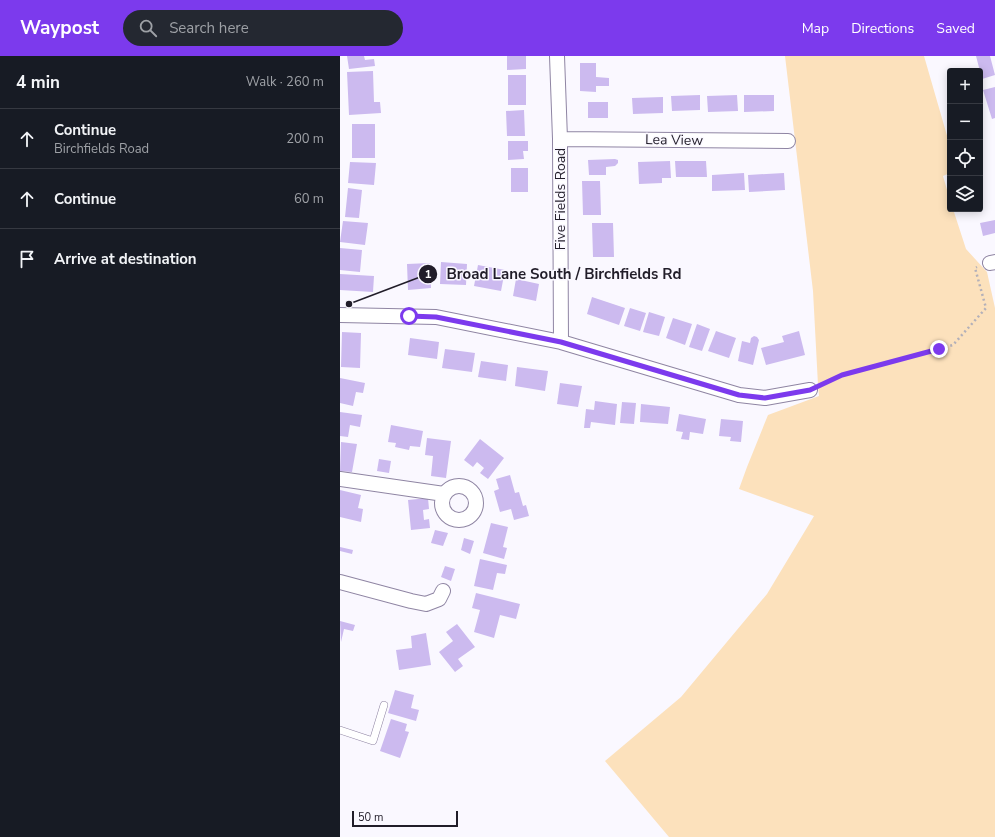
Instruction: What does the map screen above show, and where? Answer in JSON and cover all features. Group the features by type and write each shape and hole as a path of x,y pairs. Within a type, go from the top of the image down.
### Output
{"street":[{"name":"Five Fields Road","path":"557,56 560,138 561,342"},
{"name":"Lea View","path":"560,138 788,141"},
{"path":"340,315 436,317 561,342 739,395 765,398 810,390"},
{"path":"340,479 444,494"},
{"path":"340,582 426,604 439,599 443,591"}],"lane":[{"path":"340,730 373,741 384,705"}],"path":[{"path":"810,390 842,375 953,345 986,308 975,268 992,263"}],"shaded area":[{"path":"785,56 924,56 947,136 947,174 943,176 947,190 947,212 954,212 966,249 987,272 995,308 995,837 669,837 605,761 681,697 767,594 814,516 739,489 768,415 819,396 813,291"}],"building":[{"path":"347,56 364,56 365,60 374,59 375,66 349,69"},
{"path":"507,56 526,56 526,69 507,70"},
{"path":"976,56 990,56 995,75 983,79 983,68 979,68"},
{"path":"580,63 596,63 596,77 609,78 609,86 596,86 596,92 580,91"},
{"path":"373,71 374,102 380,102 381,113 349,115 347,72"},
{"path":"508,75 526,75 526,105 508,105"},
{"path":"995,87 995,118 992,119 983,90"},
{"path":"700,95 700,110 672,111 671,96"},
{"path":"737,95 738,111 708,112 707,96"},
{"path":"744,95 774,95 774,111 744,112"},
{"path":"663,97 663,113 633,114 632,98"},
{"path":"588,102 608,102 608,118 588,118"},
{"path":"524,110 525,136 507,136 506,111"},
{"path":"352,124 375,124 375,158 352,158"},
{"path":"508,141 528,141 528,151 523,151 524,159 508,160"},
{"path":"588,160 618,160 618,163 615,166 606,167 606,175 589,175"},
{"path":"670,161 671,178 662,178 662,183 639,184 638,162"},
{"path":"675,161 706,161 707,177 676,177"},
{"path":"350,162 376,163 374,185 348,183"},
{"path":"511,168 528,168 528,192 511,192"},
{"path":"744,173 745,190 712,191 712,175"},
{"path":"784,173 785,190 749,192 748,175"},
{"path":"582,181 600,181 601,215 583,215"},
{"path":"348,188 362,190 359,218 345,217"},
{"path":"995,220 995,233 983,236 980,223"},
{"path":"343,221 368,223 365,245 340,242"},
{"path":"592,223 613,223 614,257 593,257"},
{"path":"340,248 362,250 360,272 340,270"},
{"path":"441,262 467,264 466,285 440,284"},
{"path":"430,263 431,288 408,290 407,264"},
{"path":"478,265 505,270 501,291 474,286"},
{"path":"340,274 374,276 373,292 340,290"},
{"path":"516,279 539,284 536,301 513,296"},
{"path":"592,297 625,308 619,325 587,314"},
{"path":"630,308 646,313 640,331 624,326"},
{"path":"649,312 665,317 659,336 643,332"},
{"path":"673,318 692,324 685,345 666,338"},
{"path":"697,324 710,329 702,351 689,347"},
{"path":"716,331 736,338 729,358 708,351"},
{"path":"799,331 805,355 766,365 761,348 784,342 782,336"},
{"path":"342,332 361,333 360,368 341,367"},
{"path":"754,336 759,340 753,365 738,361 742,341 750,343 751,338"},
{"path":"410,338 439,342 437,359 408,355"},
{"path":"445,349 475,353 472,372 442,368"},
{"path":"481,361 508,365 506,381 478,377"},
{"path":"517,367 548,371 545,391 515,386"},
{"path":"340,378 365,383 363,393 356,392 353,406 340,403"},
{"path":"560,383 582,386 578,407 557,404"},
{"path":"595,401 617,404 615,425 591,422 590,428 584,428 586,409 594,410"},
{"path":"622,402 636,403 634,424 620,423"},
{"path":"641,404 670,407 668,424 640,422"},
{"path":"340,412 362,415 360,427 350,425 348,437 340,436"},
{"path":"679,414 706,419 703,434 690,432 689,440 681,439 683,432 676,431"},
{"path":"721,419 743,421 741,442 730,441 731,437 719,436"},
{"path":"391,425 423,431 420,447 410,446 409,450 395,447 396,443 388,442"},
{"path":"427,438 451,441 446,478 431,476 433,456 425,455"},
{"path":"480,439 504,458 488,479 480,473 484,468 477,462 473,467 464,460"},
{"path":"341,442 357,444 352,472 340,471"},
{"path":"379,459 391,461 389,473 377,471"},
{"path":"510,475 515,493 519,492 523,506 526,505 529,516 514,520 511,509 500,512 494,491 499,489 496,479"},
{"path":"340,490 361,495 358,508 363,509 361,522 340,517"},
{"path":"428,498 429,509 423,510 424,520 429,519 430,528 411,530 408,500"},
{"path":"491,523 508,527 503,547 507,548 504,559 483,553"},
{"path":"435,530 448,533 443,546 431,543"},
{"path":"464,538 474,541 470,554 461,550"},
{"path":"340,547 353,550 352,554 340,551"},
{"path":"480,559 507,565 505,574 497,573 493,590 474,586"},
{"path":"445,566 455,569 451,581 441,577"},
{"path":"476,593 520,604 516,619 500,615 494,638 474,632 480,610 472,608"},
{"path":"340,621 355,625 353,631 344,629 341,642"},
{"path":"457,624 475,647 458,659 463,666 455,672 439,652 453,641 446,632"},
{"path":"426,633 431,665 399,670 396,650 412,648 411,636"},
{"path":"395,690 414,695 411,708 419,710 416,721 388,713"},
{"path":"391,719 407,724 405,731 409,732 400,758 380,751"}],"place":[{"name":"Broad Lane South / Birchfields Rd","path":"349,304"}],"route":[{"path":"409,316 436,317 561,342 739,395 765,398 810,390 842,375 939,349"}]}
